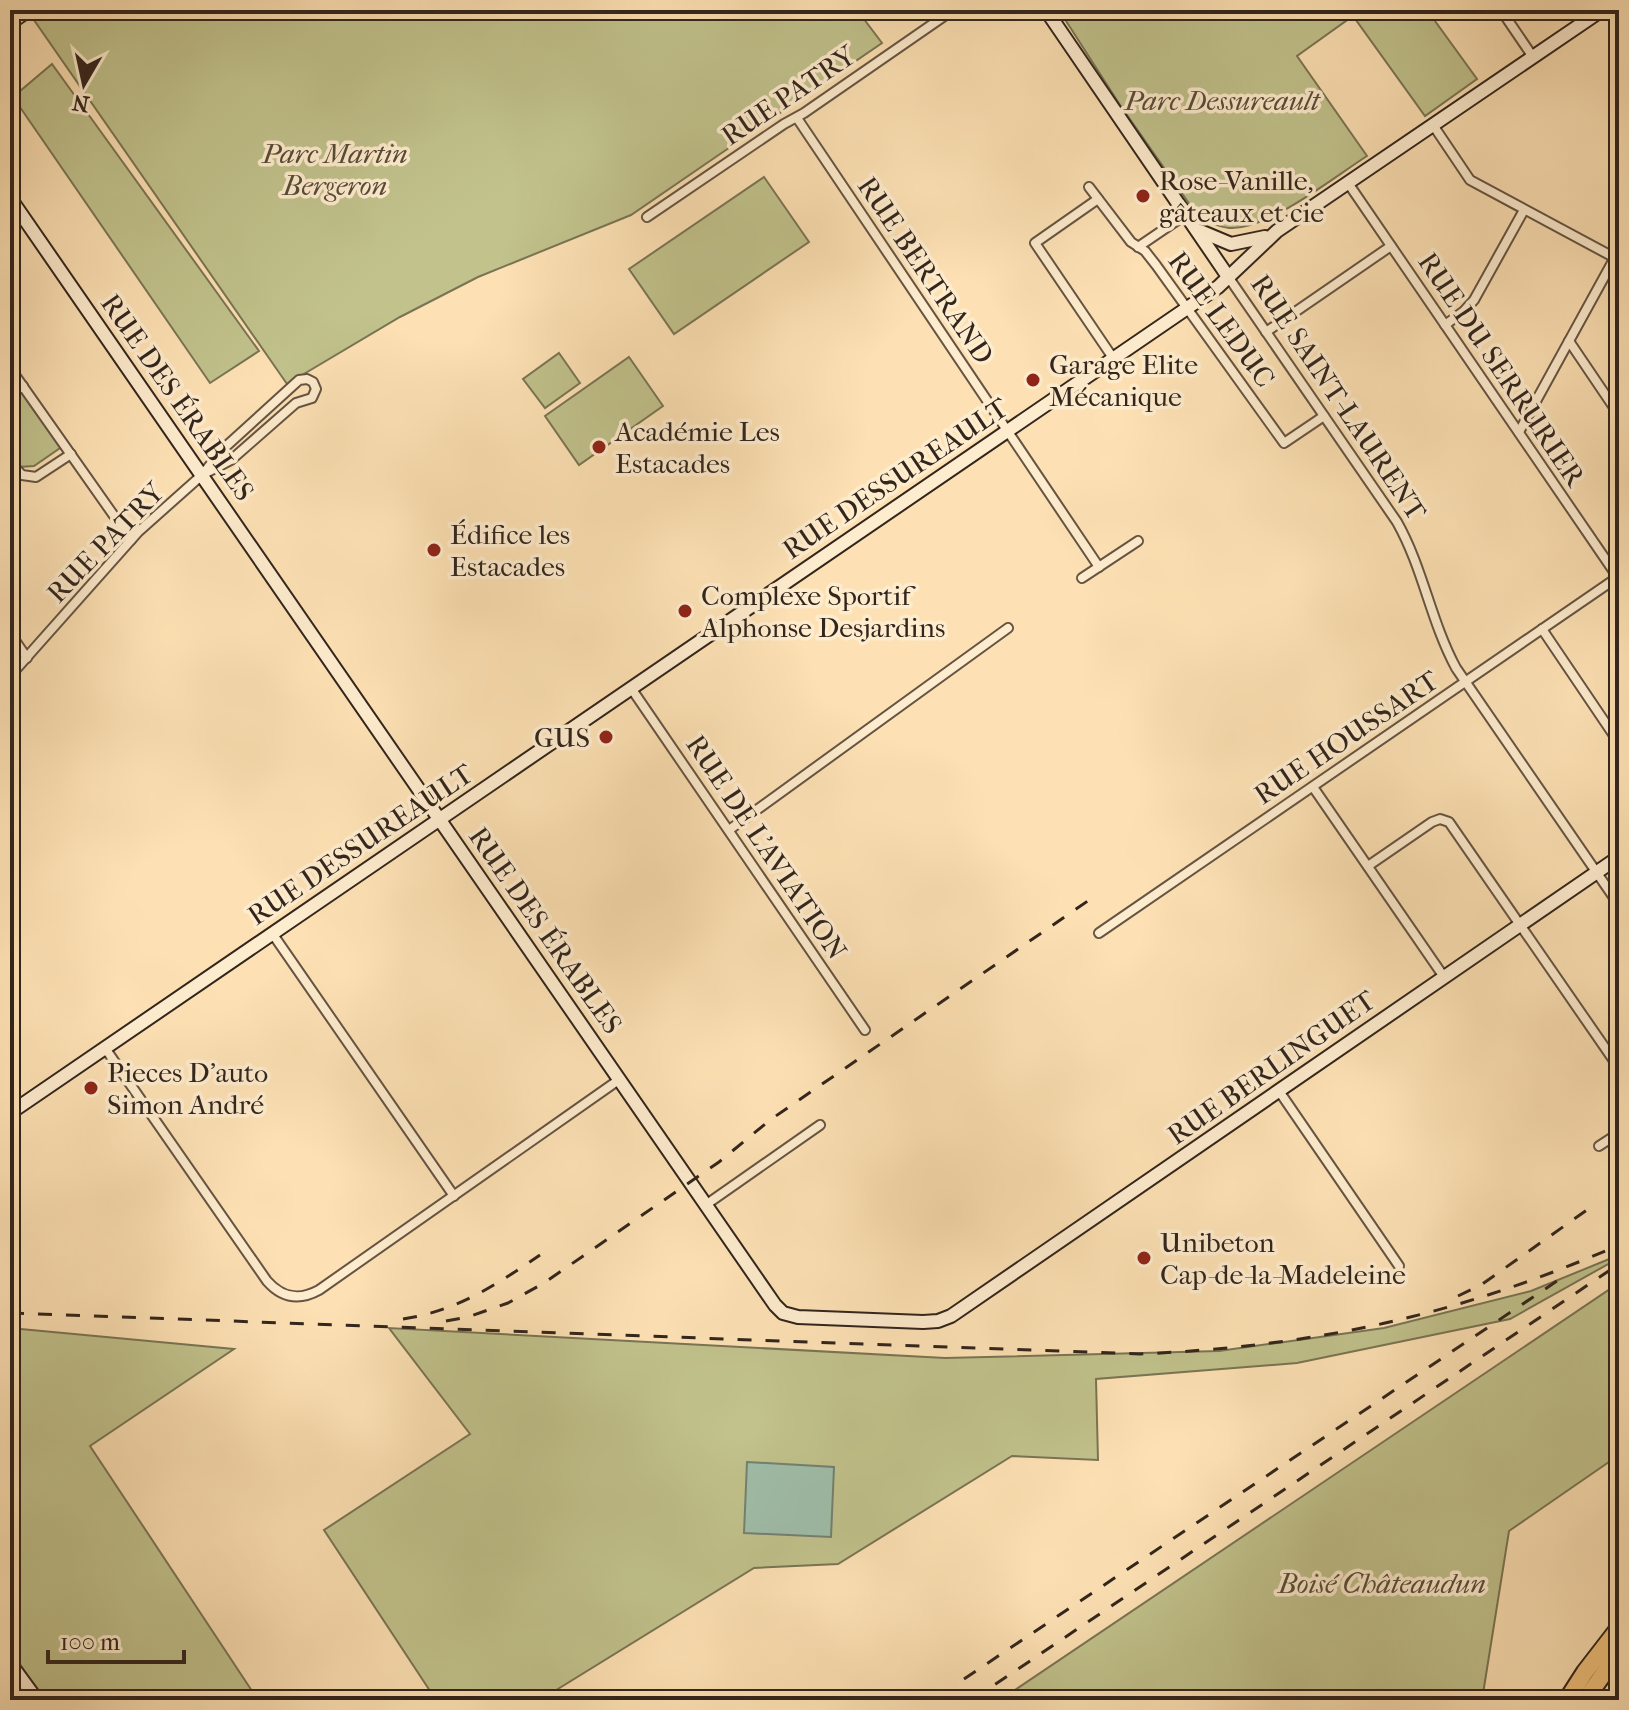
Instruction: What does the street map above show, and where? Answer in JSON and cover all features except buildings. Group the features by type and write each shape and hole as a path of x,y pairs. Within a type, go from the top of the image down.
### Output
{"highway":[{"path":"1567,1700 1619,1628"},
{"path":"1585,1700 1619,1652"}],"street":[{"path":"10,23 29,10"},
{"name":"RUE PATRY","path":"647,217 953,10"},
{"name":"RUE SAINT-LAURENT","path":"1046,10 1404,534 1446,646 1465,682 1619,905"},
{"path":"1501,10 1533,57"},
{"name":"RUE DESSUREAULT","path":"10,1113 1187,308 1229,278 1272,235 1602,10"},
{"name":"RUE BERTRAND","path":"797,118 1099,567"},
{"path":"1433,125 1467,178 1617,256 1519,432"},
{"name":"RUE DU SERRURIER","path":"1348,183 1618,578"},
{"name":"RUE LEDUC","path":"1089,187 1131,242 1145,251 1284,443 1324,416"},
{"name":"RUE DES ÉRABLES","path":"10,198 775,1305 783,1313 804,1318 932,1322 951,1316"},
{"path":"1098,199 1035,243 1113,358"},
{"path":"1445,325 1474,300 1524,210"},
{"path":"1138,247 1188,219 1210,237 1231,244 1272,235"},
{"path":"1266,332 1391,246"},
{"path":"1569,341 1619,415"},
{"path":"10,368 131,540"},
{"name":"RUE PATRY","path":"10,676 131,540 202,475 222,450 299,380 313,382 315,392 312,398 296,403 231,460 202,475"},
{"path":"10,395 23,386"},
{"path":"10,462 22,475 36,477 71,454"},
{"path":"1082,578 1138,541"},
{"name":"RUE HOUSSART","path":"1099,933 1618,578"},
{"path":"729,830 1008,628"},
{"path":"1542,629 1619,743"},
{"path":"10,633 27,658"},
{"name":"RUE DE L'AVIATION","path":"631,688 865,1030"},
{"path":"1313,787 1444,977"},
{"path":"1368,866 1432,822 1447,821 1619,1068"},
{"name":"RUE BERLINGUET","path":"951,1316 1619,857"},
{"path":"272,933 454,1196"},
{"path":"105,1048 267,1281 284,1295 302,1297 319,1290 620,1079"},
{"path":"1279,1091 1399,1266"},
{"path":"707,1204 820,1125"},
{"path":"1599,1146 1619,1133"},
{"path":"10,1663 37,1700"}],"green space":[{"name":"Parc Martin Bergeron","path":"27,10 857,10 882,43 631,215 478,277 400,317 287,384"},
{"name":"Parc Dessureault","path":"1059,10 1427,10 1477,79 1425,116 1353,16 1297,56 1367,156 1281,212 1244,227 1229,228 1211,223 1195,212 1120,105"},
{"path":"52,64 259,351 210,383 13,97"},
{"path":"764,177 809,242 674,334 629,269"},
{"path":"559,353 580,383 545,408 523,379"},
{"path":"629,357 663,406 579,465 545,416"},
{"path":"22,385 63,446 34,466 19,467 10,459 10,394"},
{"path":"1619,1255 1619,1258 1510,1319 1297,1363 1096,1379 1098,1460 1012,1456 838,1564 754,1568 540,1700 436,1700 324,1530 470,1434 389,1328 945,1358 1219,1351 1384,1328 1531,1291"},
{"name":"Boisé Châteaudun","path":"1619,1283 1619,1455 1509,1531 1482,1700 1000,1700"},
{"path":"10,1328 234,1349 90,1446 258,1700 10,1700"}],"shaded area":[{"path":"747,1462 834,1467 831,1537 744,1533"}],"railway":[{"path":"446,1321 508,1303 544,1283 719,1162 770,1120 1095,896"},
{"path":"1458,1296 1481,1285 1591,1207"},
{"path":"10,1313 1140,1354 1266,1344 1385,1323 1501,1291 1619,1245"},
{"path":"403,1319 458,1303 492,1286 540,1255"},
{"path":"972,1700 1619,1264"},
{"path":"964,1679 1563,1277"}],"place":[{"name":"Rose-Vanille, gâteaux et cie","path":"1143,196"},
{"name":"Garage Elite Mécanique","path":"1033,380"},
{"name":"Académie Les Estacades","path":"599,447"},
{"name":"Édifice les Estacades","path":"434,550"},
{"name":"Complexe Sportif Alphonse Desjardins","path":"685,611"},
{"name":"GUS","path":"606,737"},
{"name":"Pieces D'auto Simon André","path":"91,1088"},
{"name":"Unibeton Cap-de-la-Madeleine","path":"1144,1258"}]}
